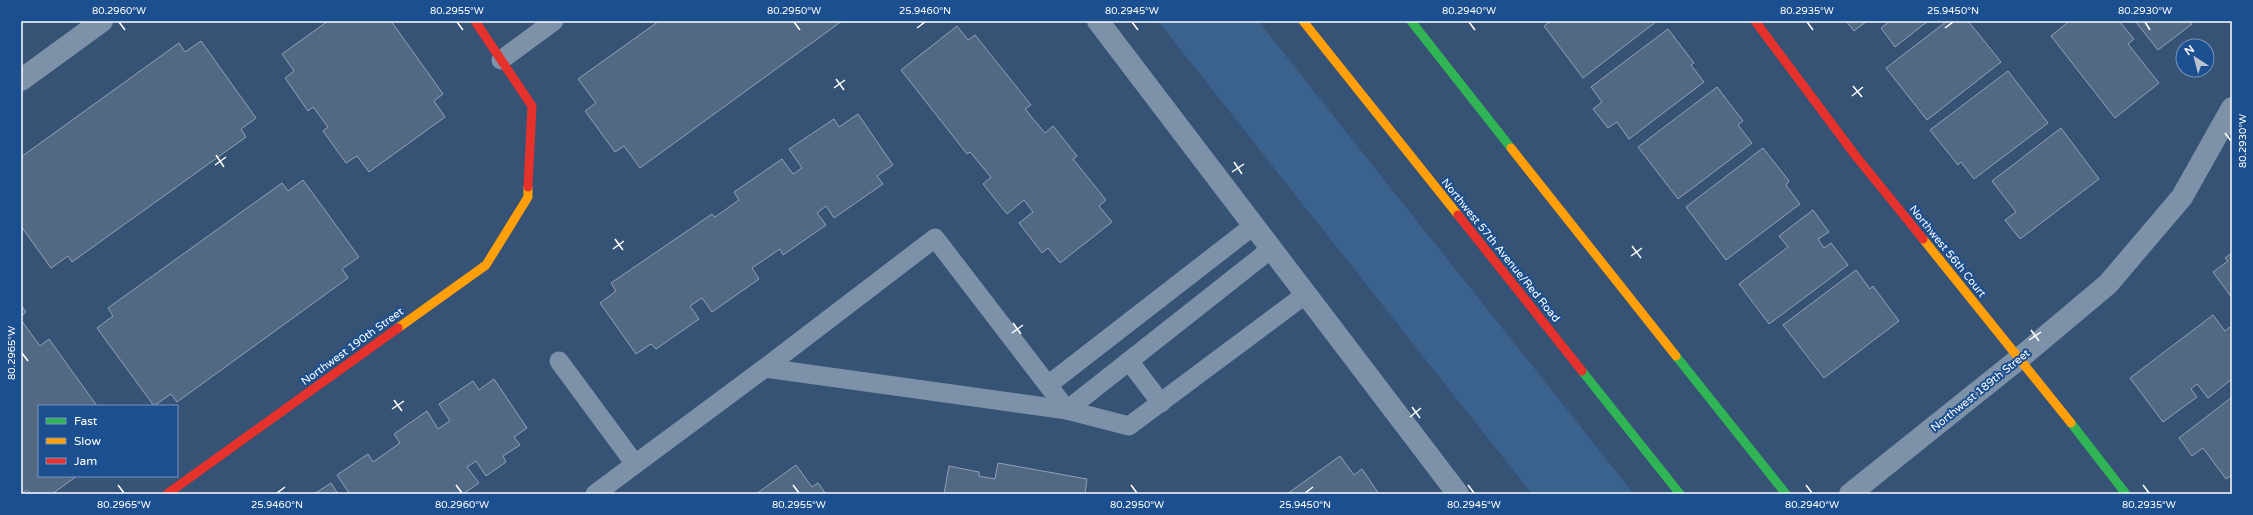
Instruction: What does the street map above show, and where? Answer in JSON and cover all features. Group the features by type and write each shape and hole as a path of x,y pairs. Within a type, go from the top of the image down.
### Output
{"street":[{"path":"21,80 102,21"},
{"path":"475,21 501,60"},
{"path":"1098,21 1458,494"},
{"name":"Northwest 57th Avenue/Red Road","path":"1303,21 1680,494"},
{"path":"1411,21 1786,494"},
{"name":"Northwest 56th Court","path":"1755,21 1855,155 2020,358 2126,494"},
{"name":"Northwest 190th Street","path":"167,494 486,265 528,197 532,106 501,60"},
{"name":"Northwest 189th Street","path":"1850,494 2020,358 2108,284 2182,196 2232,108"}],"lane":[{"path":"501,60 554,21"},
{"path":"1048,385 1253,226"},
{"path":"595,494 618,487 635,464 765,368 935,238 1067,410"},
{"path":"1067,410 1271,249"},
{"path":"765,368 1067,410 1129,426 1306,294"},
{"path":"559,361 635,464"},
{"path":"1129,361 1161,403"}],"water":[{"path":"1158,21 1258,21 1634,494 1532,494"}],"building":[{"path":"328,21 391,21 443,94 434,101 445,117 369,172 357,156 346,163 323,131 328,127 313,107 308,111 285,78 294,71 282,54"},
{"path":"659,21 842,21 640,168 624,146 615,152 585,111 596,103 578,79"},
{"path":"1551,21 1657,21 1583,78 1544,26"},
{"path":"1846,21 1867,21 1854,31"},
{"path":"1890,21 1928,21 1895,47 1881,28"},
{"path":"1947,21 1968,21 2001,62 1927,120 1886,68"},
{"path":"2066,21 2119,21 2134,39 2128,44 2159,83 2115,118 2051,36 2067,23"},
{"path":"2135,21 2190,21 2192,24 2158,50"},
{"path":"957,26 968,40 975,35 1031,105 1025,109 1045,133 1053,126 1077,156 1073,159 1106,200 1099,206 1112,222 1060,263 1048,248 1042,253 1019,223 1033,212 1024,200 1007,214 983,184 991,177 970,152 967,154 901,70"},
{"path":"1668,29 1694,63 1691,65 1704,82 1629,139 1617,122 1608,128 1593,109 1602,102 1591,87"},
{"path":"201,41 256,118 241,129 246,137 72,262 68,256 51,268 21,226 21,157 179,43 185,52"},
{"path":"2008,71 2048,123 1974,179 1961,162 1958,165 1930,130"},
{"path":"1717,87 1743,121 1738,125 1752,143 1678,199 1638,147"},
{"path":"858,114 893,165 877,176 883,184 834,218 826,206 817,213 826,225 783,255 780,249 752,268 759,279 712,312 702,298 690,306 699,319 656,349 651,344 636,354 600,303 616,291 611,283 712,214 715,217 739,200 734,192 782,159 793,174 802,168 789,149 834,119 839,127"},
{"path":"2061,128 2099,179 2020,239 2005,220 2016,212 1992,181"},
{"path":"1763,148 1789,181 1786,185 1800,204 1726,260 1686,207"},
{"path":"303,180 359,257 342,269 348,278 177,402 171,394 153,405 97,328 113,316 108,308 282,183 288,191"},
{"path":"1813,210 1829,232 1818,239 1824,248 1831,243 1848,265 1769,324 1739,284 1788,247 1779,236"},
{"path":"2232,253 2232,298 2213,272 2228,261 2225,258"},
{"path":"1856,270 1870,289 1873,286 1899,321 1824,378 1783,325"},
{"path":"21,305 26,312 21,316"},
{"path":"2213,315 2225,331 2230,327 2232,329 2232,379 2208,398 2197,384 2191,389 2197,397 2163,422 2130,378"},
{"path":"21,320 40,346 49,339 96,405 38,405 38,477 76,477 52,494 30,494 27,490 21,494"},
{"path":"494,379 527,428 514,437 520,445 503,456 506,462 486,476 476,461 467,467 479,483 463,494 346,494 349,493 337,475 368,454 373,462 400,443 394,434 427,411 438,429 450,421 439,404 473,381 479,390"},
{"path":"2232,397 2232,475 2226,479 2203,448 2192,456 2179,438"},
{"path":"1340,456 1354,475 1362,469 1379,494 1287,494"},
{"path":"998,463 1087,479 1085,494 944,494 949,466 979,472 979,476 995,479"},
{"path":"796,465 812,487 818,483 826,494 756,494"},
{"path":"331,483 338,494 314,494"}],"traffic: fast":[{"path":"1411,21 1511,148"},
{"path":"1676,356 1786,494"},
{"path":"1582,371 1680,494"},
{"path":"2071,423 2126,494"}],"traffic: slow":[{"path":"1303,21 1458,215"},
{"path":"1511,148 1676,356"},
{"path":"398,328 486,265 528,197 528,187"},
{"path":"1923,239 2071,423"}],"traffic: jam":[{"path":"475,21 532,106 528,187"},
{"path":"1755,21 1855,155 1923,239"},
{"path":"1458,215 1582,371"},
{"path":"167,494 398,328"}]}
